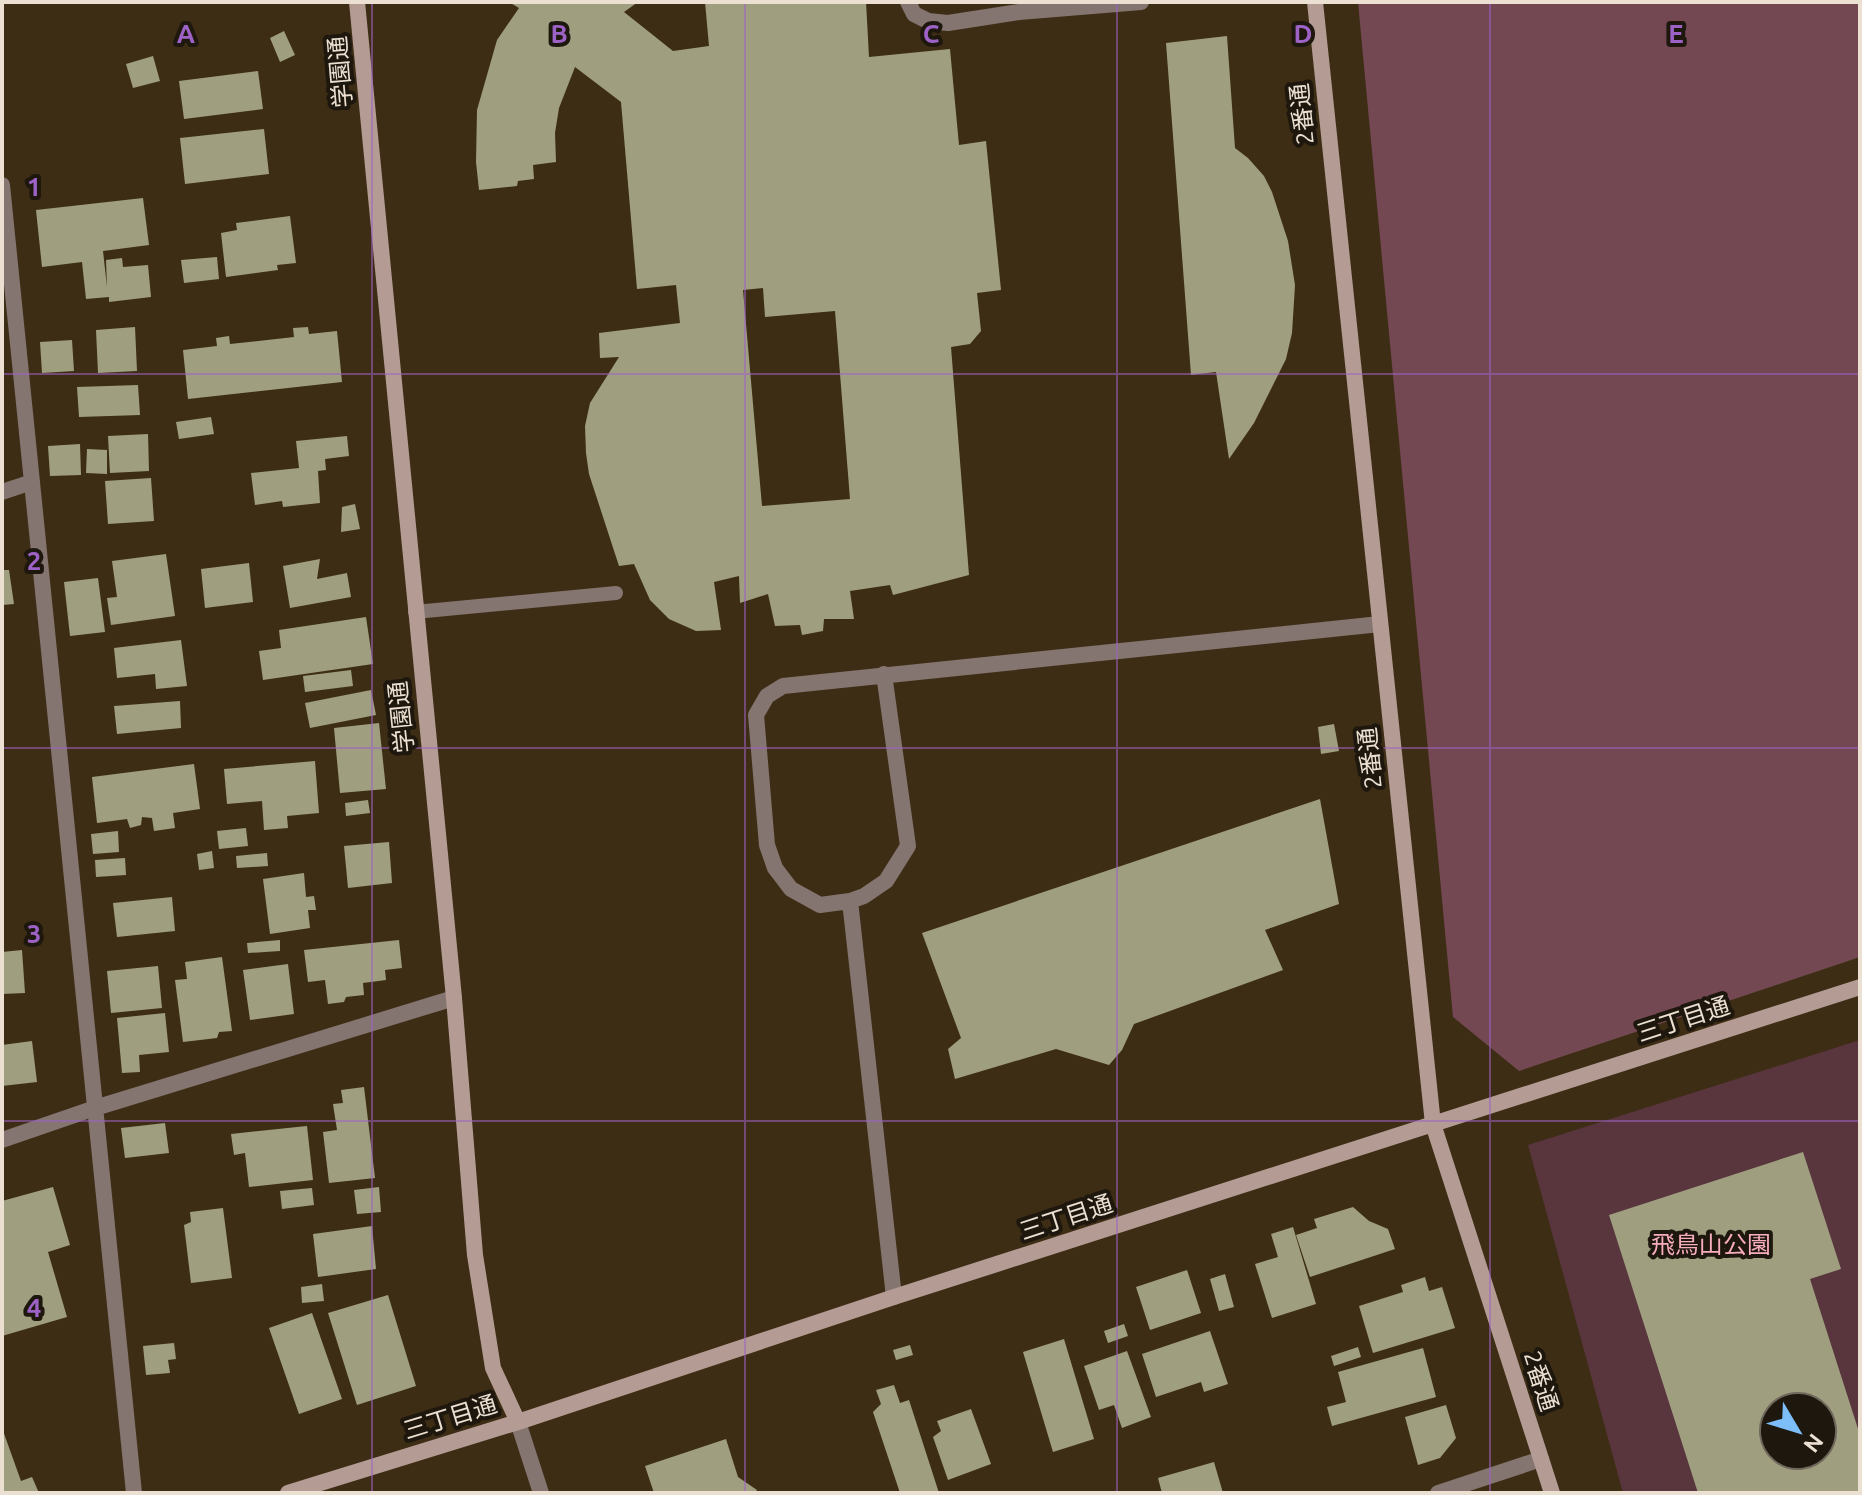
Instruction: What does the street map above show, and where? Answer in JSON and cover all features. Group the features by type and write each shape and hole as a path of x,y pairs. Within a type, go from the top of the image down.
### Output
{"street":[{"name":"学園通","path":"357,2 454,998 475,1255 493,1368 518,1422"},
{"path":"908,2 914,14 928,21 948,23 1019,12 1141,2"},
{"name":"2番通","path":"1315,2 1433,1124 1552,1493"},
{"path":"2,185 134,1493"},
{"path":"2,492 32,482"},
{"path":"884,674 908,846 886,881 875,891 850,901 820,905 791,889 775,868 767,845 756,715 767,696 783,686 884,674 1380,624"},
{"path":"850,901 894,1297"},
{"name":"三丁目通","path":"288,1493 518,1422 894,1297 1860,987"},
{"path":"2,1140 95,1108 454,998"},
{"path":"518,1422 541,1493"},
{"path":"1438,1493 1541,1459"}],"lane":[{"path":"415,612 616,593"}],"green space":[{"name":"飛鳥山公園","path":"1860,1040 1860,1493 1623,1493 1528,1145"}],"shaded area":[{"path":"1358,2 1860,2 1860,957 1519,1071 1453,1017"}],"building":[{"path":"509,2 638,2 624,12 673,51 709,46 705,2 866,2 869,57 950,49 959,145 986,141 1001,290 977,293 981,331 970,344 951,347 969,575 893,595 890,585 850,591 854,619 824,619 823,631 802,635 800,625 775,626 768,594 740,603 739,576 714,582 721,630 696,631 669,619 650,600 634,564 619,566 589,474 586,453 585,426 590,403 619,357 600,358 599,333 680,323 676,285 637,289 621,102 575,67 559,108 555,133 556,162 533,165 534,179 518,181 517,186 479,190 477,110 497,40 519,8","holes":["763,288 765,317 835,311 850,499 762,506 743,290"]},
{"path":"284,31 295,55 280,62 270,38"},
{"path":"1227,36 1235,148 1264,176 1272,192 1288,241 1295,285 1292,333 1286,359 1254,423 1229,459 1216,372 1191,375 1166,43"},
{"path":"153,56 160,81 133,88 126,64"},
{"path":"258,71 263,109 184,119 179,81"},
{"path":"264,129 269,174 185,184 180,138"},
{"path":"143,198 149,245 103,251 107,287 106,260 122,258 123,267 148,265 151,297 109,302 109,297 86,299 82,262 42,267 36,210"},
{"path":"290,216 296,263 277,265 278,270 226,277 221,233 237,230 236,223"},
{"path":"217,257 219,279 184,283 181,260"},
{"path":"135,327 137,371 98,373 96,330"},
{"path":"308,327 309,334 337,331 342,382 188,399 183,350 217,346 216,338 229,336 230,344 294,337 293,328"},
{"path":"72,340 74,371 42,373 40,342"},
{"path":"138,385 140,415 79,417 77,387"},
{"path":"211,417 214,434 179,439 176,422"},
{"path":"148,434 149,471 110,473 108,436"},
{"path":"347,436 349,456 325,459 326,470 318,471 320,503 283,507 282,501 255,505 251,473 299,468 296,441"},
{"path":"80,444 81,475 50,476 48,446"},
{"path":"87,449 107,450 107,474 86,473"},
{"path":"151,478 154,521 108,524 105,481"},
{"path":"355,504 360,529 341,532 342,507"},
{"path":"166,554 175,616 111,625 107,598 117,597 112,561"},
{"path":"320,559 317,579 347,573 351,597 290,608 283,566"},
{"path":"249,563 253,602 205,608 201,569"},
{"path":"2,570 9,570 14,604 2,605"},
{"path":"98,578 105,632 70,636 64,582"},
{"path":"366,617 373,664 263,680 259,651 281,648 279,630"},
{"path":"181,640 187,686 156,689 155,674 117,678 114,648"},
{"path":"351,670 353,686 305,692 303,676"},
{"path":"371,690 376,715 310,728 305,703"},
{"path":"180,701 181,728 117,734 114,706"},
{"path":"379,723 386,789 340,793 334,728"},
{"path":"1334,724 1339,751 1321,754 1318,727"},
{"path":"315,761 319,813 287,816 288,828 264,830 262,801 227,804 224,769"},
{"path":"194,764 200,809 173,813 175,828 154,831 152,818 142,817 141,825 130,828 127,819 97,823 92,777"},
{"path":"1320,799 1339,904 1265,930 1283,970 1134,1024 1122,1050 1109,1065 1056,1049 955,1079 948,1049 961,1038 922,933"},
{"path":"368,800 370,813 346,816 345,803"},
{"path":"246,828 248,846 219,849 217,831"},
{"path":"118,831 119,852 93,854 91,834"},
{"path":"389,842 392,883 348,888 344,846"},
{"path":"212,851 214,868 199,870 197,854"},
{"path":"267,853 268,866 237,868 236,856"},
{"path":"125,858 126,875 96,877 95,860"},
{"path":"304,873 306,897 314,896 316,910 308,910 310,928 270,934 263,879"},
{"path":"172,897 175,931 117,937 113,903"},
{"path":"280,940 280,951 248,953 247,943"},
{"path":"399,940 402,968 385,970 386,980 363,983 364,995 346,997 344,1002 328,1004 325,980 308,982 304,950"},
{"path":"22,950 25,993 2,994 2,952"},
{"path":"222,957 232,1031 219,1032 217,1038 183,1042 175,980 187,979 185,962"},
{"path":"288,964 294,1014 250,1020 243,970"},
{"path":"158,966 162,1008 111,1013 107,971"},
{"path":"165,1013 169,1052 139,1055 140,1072 122,1073 117,1018"},
{"path":"32,1041 37,1082 2,1086 2,1045"},
{"path":"364,1087 375,1178 329,1183 323,1132 337,1130 333,1104 343,1103 341,1090"},
{"path":"165,1123 169,1153 125,1158 121,1128"},
{"path":"307,1126 313,1180 249,1187 245,1153 234,1155 231,1134"},
{"path":"1803,1152 1841,1269 1810,1279 1860,1435 1860,1493 1698,1493 1609,1215"},
{"path":"53,1187 70,1245 48,1252 67,1317 2,1336 2,1201"},
{"path":"379,1187 381,1212 357,1214 354,1190"},
{"path":"312,1188 314,1205 282,1209 280,1191"},
{"path":"1353,1207 1369,1221 1388,1229 1395,1249 1310,1277 1296,1235 1317,1228 1314,1219"},
{"path":"223,1208 232,1278 191,1283 184,1225 191,1222 190,1212"},
{"path":"372,1226 376,1269 318,1277 313,1234"},
{"path":"1293,1227 1316,1304 1272,1318 1255,1264 1278,1257 1271,1234"},
{"path":"1187,1270 1201,1313 1150,1330 1136,1287"},
{"path":"1225,1274 1234,1307 1219,1311 1210,1279"},
{"path":"1425,1277 1429,1291 1442,1287 1455,1328 1373,1353 1359,1306 1403,1292 1401,1285"},
{"path":"322,1284 324,1301 302,1303 301,1287"},
{"path":"388,1295 416,1386 357,1405 328,1313"},
{"path":"312,1313 342,1399 299,1414 269,1328"},
{"path":"1124,1324 1128,1336 1108,1343 1104,1331"},
{"path":"1210,1331 1228,1384 1204,1392 1201,1382 1156,1397 1142,1354"},
{"path":"1064,1339 1094,1439 1053,1452 1023,1352"},
{"path":"174,1343 176,1359 168,1360 170,1373 146,1375 143,1346"},
{"path":"910,1345 913,1355 896,1360 893,1350"},
{"path":"1358,1347 1361,1357 1334,1366 1331,1356"},
{"path":"1423,1348 1436,1397 1332,1426 1327,1407 1346,1402 1338,1372"},
{"path":"1127,1351 1151,1417 1122,1428 1114,1405 1099,1410 1084,1366"},
{"path":"894,1385 900,1403 909,1400 939,1493 900,1493 873,1412 881,1404 876,1390"},
{"path":"1446,1405 1456,1438 1440,1458 1418,1465 1405,1417"},
{"path":"971,1409 991,1464 948,1480 933,1437 941,1431 937,1421"},
{"path":"2,1428 21,1481 32,1477 39,1493 2,1493"},
{"path":"726,1439 738,1477 757,1490 755,1493 654,1493 645,1466"},
{"path":"1214,1462 1223,1493 1162,1493 1158,1478"}]}
